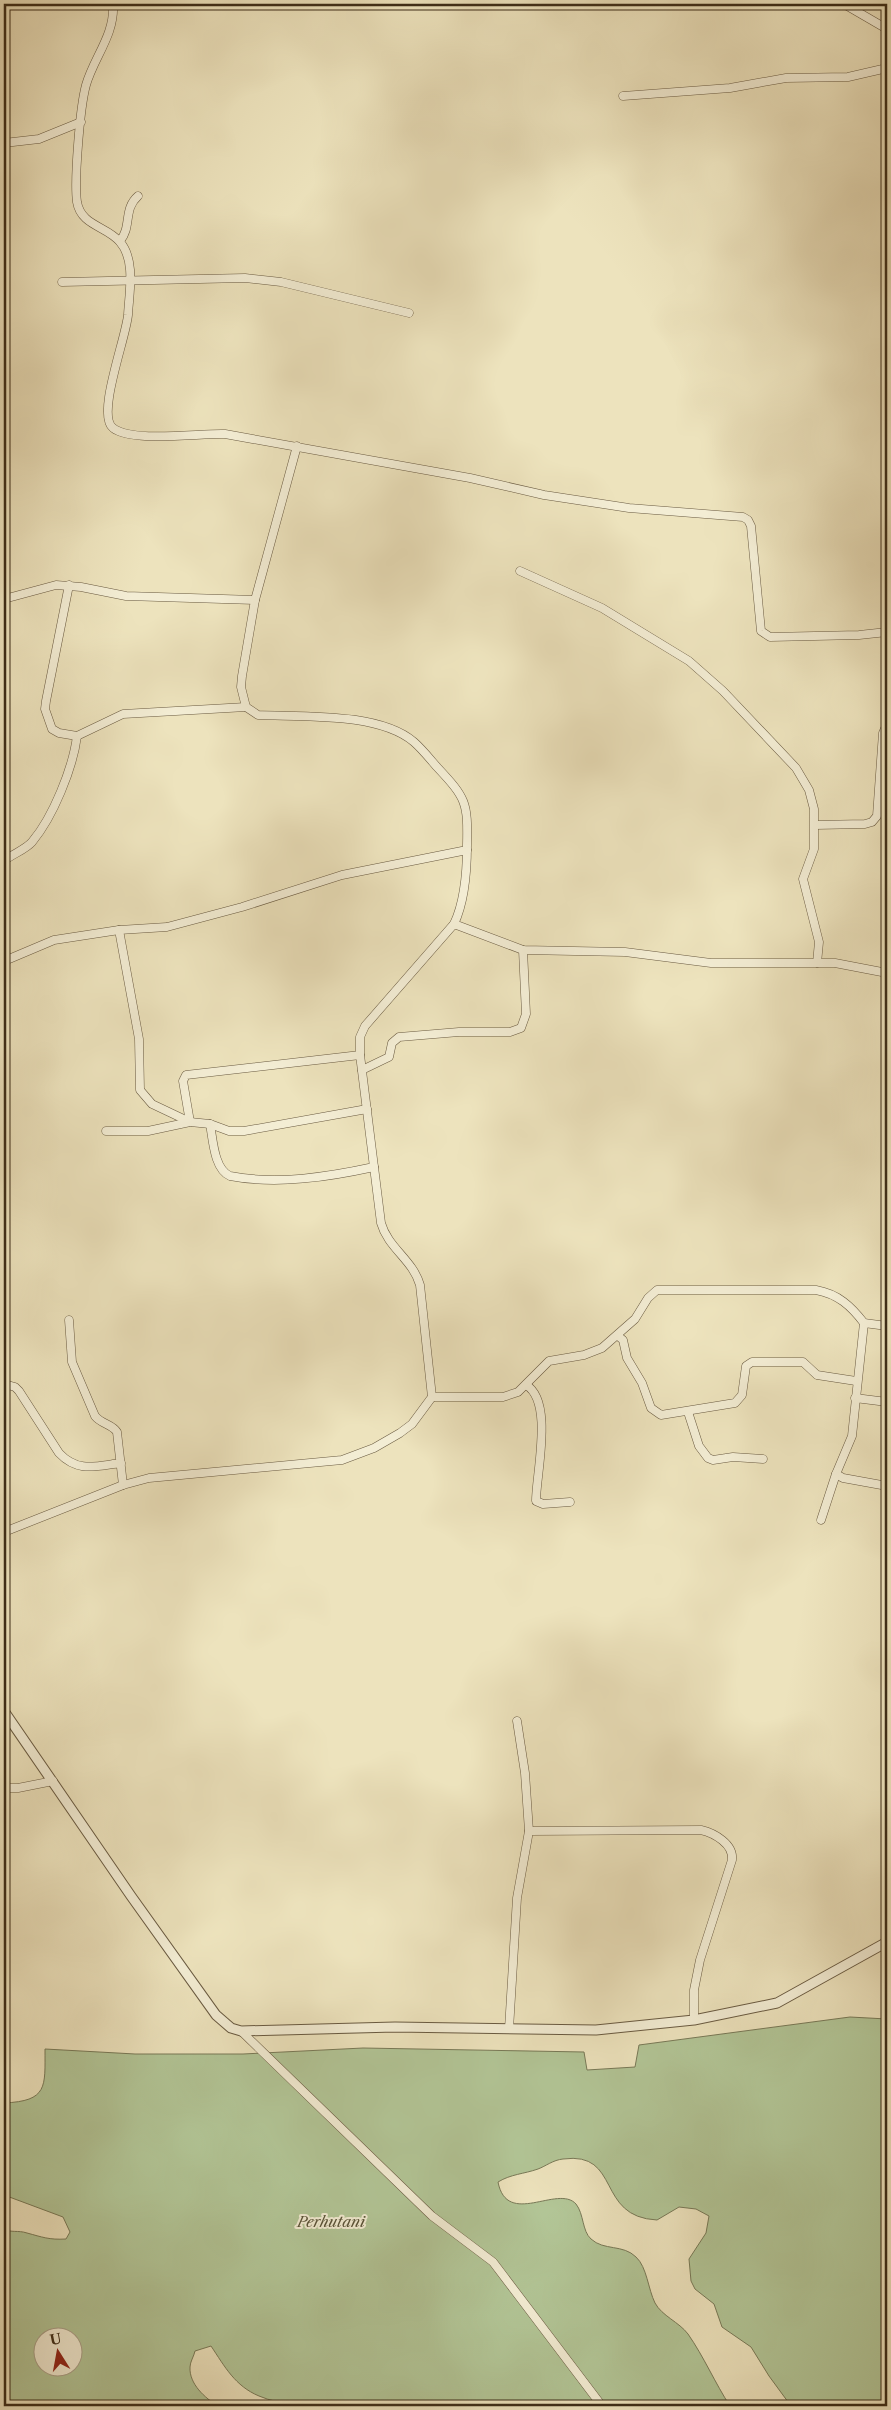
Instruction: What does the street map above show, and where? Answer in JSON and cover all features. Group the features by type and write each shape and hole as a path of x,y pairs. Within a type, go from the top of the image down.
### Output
{"street":[{"path":"113,4 112,21 100,56 86,85 81,122 77,185 80,210 84,218 120,241 127,258 130,282 125,331 107,404 108,422 113,428 120,432 147,436 202,433 225,434 470,478 544,495 629,508 743,517 748,520 750,526 761,631 764,635 770,637 859,635 887,632"},
{"path":"844,4 887,29"},
{"path":"623,96 730,88 773,80 848,77 887,68"},
{"path":"4,143 39,139 81,122"},
{"path":"120,241 126,234 130,204 138,196"},
{"path":"62,282 130,282 229,277 264,280 409,313"},
{"path":"4,1532 122,1485 150,1478 342,1460 374,1448 400,1433 412,1424 432,1397 420,1285 414,1270 383,1232 360,1055 360,1037 365,1026 454,924 460,907 467,850 465,804 463,797 414,741 391,730 370,724 339,719 258,715 246,707 242,697 242,676 255,600 297,446"},
{"path":"520,571 602,608 689,661 723,691 796,768 809,790 815,825 814,849 803,879 818,942 817,963"},
{"path":"4,600 43,588 69,585 126,596 255,600"},
{"path":"69,585 45,709 52,729 59,733 77,736 123,714 246,707"},
{"path":"815,825 865,824 872,822 877,816 883,733 887,724"},
{"path":"4,861 28,846 42,828 70,771 77,736"},
{"path":"4,959 9,959 54,940 119,930 167,927 242,907 342,875 467,850"},
{"path":"454,924 522,950 625,952 711,963 817,963 848,965 887,973"},
{"path":"119,930 140,1039 140,1090 152,1104 190,1122"},
{"path":"362,1070 389,1057 392,1043 399,1037 458,1032 510,1032 521,1028 526,1014 522,950"},
{"path":"190,1122 183,1081 186,1075 360,1055"},
{"path":"106,1131 148,1131 190,1122 210,1124 228,1131 244,1131 367,1109"},
{"path":"210,1124 219,1164 225,1174 230,1176 269,1180 330,1177 374,1167"},
{"path":"432,1397 503,1397 518,1392 549,1361 596,1351 618,1336 635,1318 652,1293 664,1289 816,1290 833,1295 843,1301 864,1323 887,1326"},
{"path":"69,1320 70,1351 76,1374 95,1416 117,1432 122,1485"},
{"path":"821,1520 836,1474 852,1436 856,1381 864,1323"},
{"path":"618,1336 623,1340 628,1358 656,1413 667,1416 739,1400 743,1390 746,1366 752,1362 804,1362 818,1375 856,1381"},
{"path":"4,1384 15,1387 19,1391 59,1453 67,1461 84,1467 121,1463"},
{"path":"526,1385 535,1393 540,1411 536,1501 543,1504 570,1502"},
{"path":"855,1398 887,1402"},
{"path":"688,1412 701,1451 708,1458 713,1460 733,1457 764,1459"},
{"path":"836,1474 843,1478 887,1486"},
{"path":"4,1711 130,1896 216,2015 231,2028 241,2031 395,2027 612,2030 694,2020 777,2002 887,1942"},
{"path":"509,2029 517,1898 529,1831 525,1773 517,1721"},
{"path":"4,1788 18,1788 53,1781"},
{"path":"529,1831 701,1830 711,1834 728,1846 732,1853 732,1860 696,1978 694,2020"},
{"path":"241,2031 427,2211 493,2262 602,2406"}],"green space":[{"name":"Perhutani","path":"850,2017 887,2019 887,2406 791,2406 751,2347 722,2327 714,2304 695,2289 691,2281 689,2259 706,2233 709,2216 696,2209 679,2207 657,2220 638,2216 624,2208 594,2165 581,2159 563,2159 498,2182 503,2195 511,2202 522,2204 568,2199 579,2208 586,2232 591,2239 602,2245 625,2250 636,2257 643,2266 658,2308 688,2334 730,2406 294,2406 263,2398 243,2387 231,2375 211,2346 195,2351 190,2365 190,2373 199,2390 218,2406 4,2406 4,2229 55,2239 66,2239 70,2232 63,2217 4,2195 4,2103 29,2099 41,2090 45,2073 45,2049 135,2054 243,2054 363,2048 584,2052 587,2070 635,2067 639,2045"}]}
